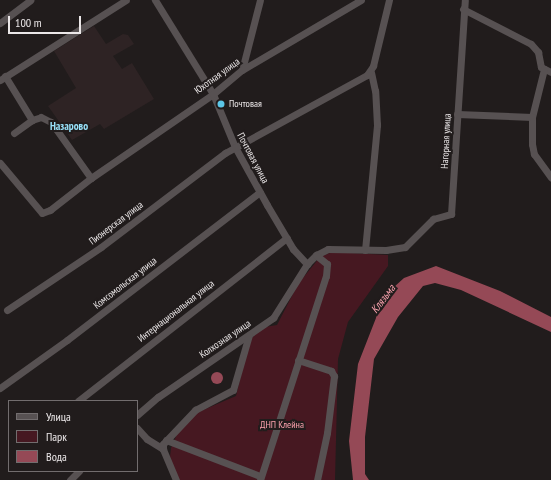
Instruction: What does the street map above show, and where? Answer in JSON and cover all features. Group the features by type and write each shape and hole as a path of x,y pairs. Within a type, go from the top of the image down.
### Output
{"street":[{"path":"0,23 22,2 30,0"},
{"path":"32,120 3,78 126,0"},
{"name":"Почтовая улица","path":"155,0 213,94 235,147 260,192 287,238 307,264"},
{"path":"242,70 260,0"},
{"name":"Юхотная улица","path":"0,163 42,213 50,210 91,178 213,94 242,70 361,0"},
{"path":"307,264 316,255 328,249 367,250 377,125 375,92 371,72 389,0"},
{"name":"Нагорная улица","path":"367,250 405,247 433,219 451,214 463,9 466,0"},
{"path":"463,9 535,47 539,63 547,70 532,117 532,150 551,177"},
{"name":"Пионерская улица","path":"7,310 101,247 235,147 371,72"},
{"path":"458,114 532,117"},
{"path":"14,133 32,120 41,117 51,122 91,178"},
{"name":"Комсомольская улица","path":"0,388 260,192"},
{"name":"Интернациональная улица","path":"79,400 287,238"},
{"path":"166,440 260,478 328,268 324,260 316,255"},
{"name":"Колхозная улица","path":"138,414 158,397 249,335 276,314 307,264"},
{"path":"163,449 166,440 195,410 233,390 249,335"},
{"path":"298,360 331,371 334,376 327,433 317,480"},
{"path":"138,429 147,439 163,449 177,480"},
{"path":"70,480 78,472"}],"shaded area":[{"path":"94,26 106,44 123,34 128,35 134,44 113,56 122,69 132,63 154,99 104,129 100,124 72,140 48,106 76,88 54,51"}],"green space":[{"name":"ДНП Клейна","path":"332,252 388,255 388,266 348,322 338,359 335,480 178,480 170,457 171,448 180,427 196,413 236,396 250,339 265,327 277,325 298,284 320,257"}],"water":[{"name":"Клязьма","path":"436,266 500,291 551,317 551,332 461,290 435,283 423,286 398,317 374,359 365,437 365,474 369,480 353,480 349,441 358,364 376,318 377,307 383,297 404,278"},
{"path":"215,372 219,372 223,378 219,384 215,384 211,380 211,376"}],"place":[{"name":"Почтовая","path":"221,104"}],"district":[{"name":"Назарово","path":"69,126"}]}
